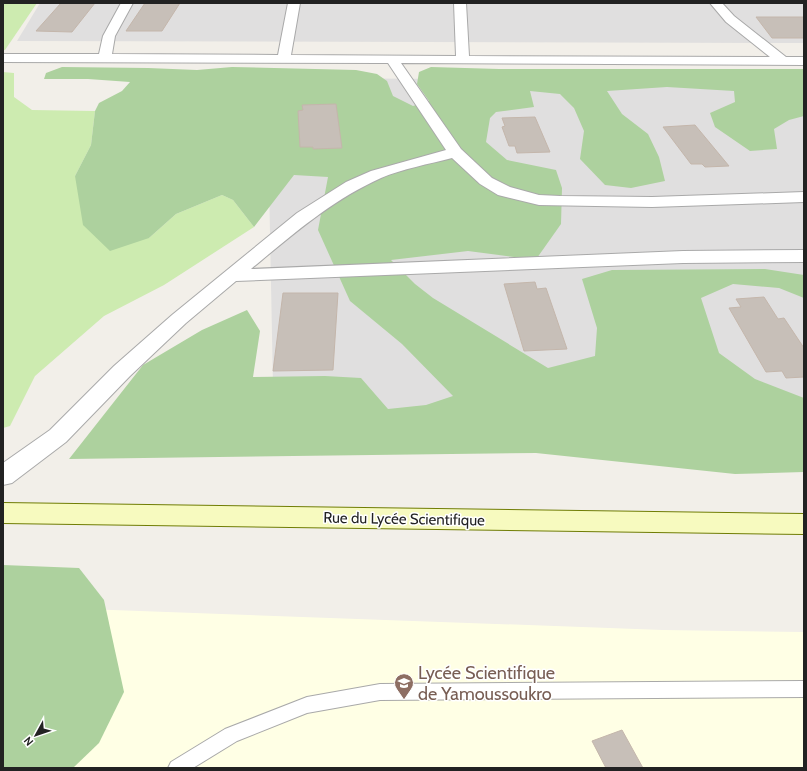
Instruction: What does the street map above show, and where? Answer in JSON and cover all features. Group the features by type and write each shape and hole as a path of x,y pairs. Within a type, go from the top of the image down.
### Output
{"street":[{"path":"105,59 109,36 127,3"},
{"path":"284,59 294,3"},
{"path":"460,3 463,60"},
{"path":"716,3 730,19 783,61"},
{"path":"3,58 804,61"},
{"path":"392,60 455,152 486,181 504,191 539,200 652,202 804,197"},
{"path":"3,476 58,436 139,355 179,319 303,217 352,186 377,174 455,152"},
{"path":"230,276 683,258 804,256"},
{"name":"Rue du Lycée Scientifique","path":"3,513 804,524"}],"lane":[{"path":"177,768 231,735 308,706 380,692 804,689"}],"shaded area":[{"path":"40,3 804,3 804,43 17,41"},
{"path":"267,78 804,81 804,444 274,437"},
{"name":"Lycée Scientifique de Yamoussoukro","path":"3,606 663,630 804,632 804,768 3,768"}],"green space":[{"path":"3,3 37,3 5,50 3,50"},
{"path":"62,67 197,70 232,67 356,70 377,74 387,81 393,96 413,106 429,101 417,84 419,72 431,67 499,69 804,69 804,116 789,120 774,129 777,149 750,151 715,127 710,113 735,102 734,91 667,87 607,91 622,114 648,134 659,157 665,181 631,188 605,185 580,159 584,131 574,108 560,94 530,91 534,107 496,112 490,118 486,142 507,160 556,170 562,188 561,224 537,258 522,258 468,251 391,260 415,284 433,298 548,368 595,356 597,328 582,279 612,270 765,269 804,275 804,298 779,288 733,284 701,298 719,353 755,379 804,398 804,472 735,474 536,453 69,459 143,365 202,330 247,310 260,331 253,377 325,376 361,378 388,409 426,405 453,396 402,344 350,301 318,230 328,177 294,175 254,227 233,200 222,195 176,214 149,238 110,251 83,225 75,176 91,145 95,111 99,103 122,91 130,82 88,79 44,79 46,73"},
{"path":"3,72 14,73 14,97 32,110 95,111 91,145 75,176 149,238 176,214 222,195 233,200 254,227 164,285 104,316 35,376 10,426 3,428"},
{"path":"3,565 79,568 104,600 124,692 99,743 73,768 3,768"}],"building":[{"path":"61,3 95,3 72,32 36,31"},
{"path":"145,3 180,3 162,31 126,31"},
{"path":"756,17 804,17 804,38 772,38"},
{"path":"336,104 342,148 313,149 313,147 300,147 298,111 303,110 302,105"},
{"path":"535,117 550,152 517,153 515,146 509,146 502,127 505,126 502,118"},
{"path":"695,125 729,166 705,167 702,164 691,164 663,127"},
{"path":"535,282 537,289 546,288 567,349 524,351 504,284"},
{"path":"283,293 338,293 333,370 273,371"},
{"path":"764,297 778,319 784,318 804,348 804,377 786,378 782,371 766,372 729,308 741,307 736,299"},
{"path":"622,730 643,768 606,768 592,741"}],"place":[{"name":"Lycée Scientifique de Yamoussoukro","path":"404,700"}]}
